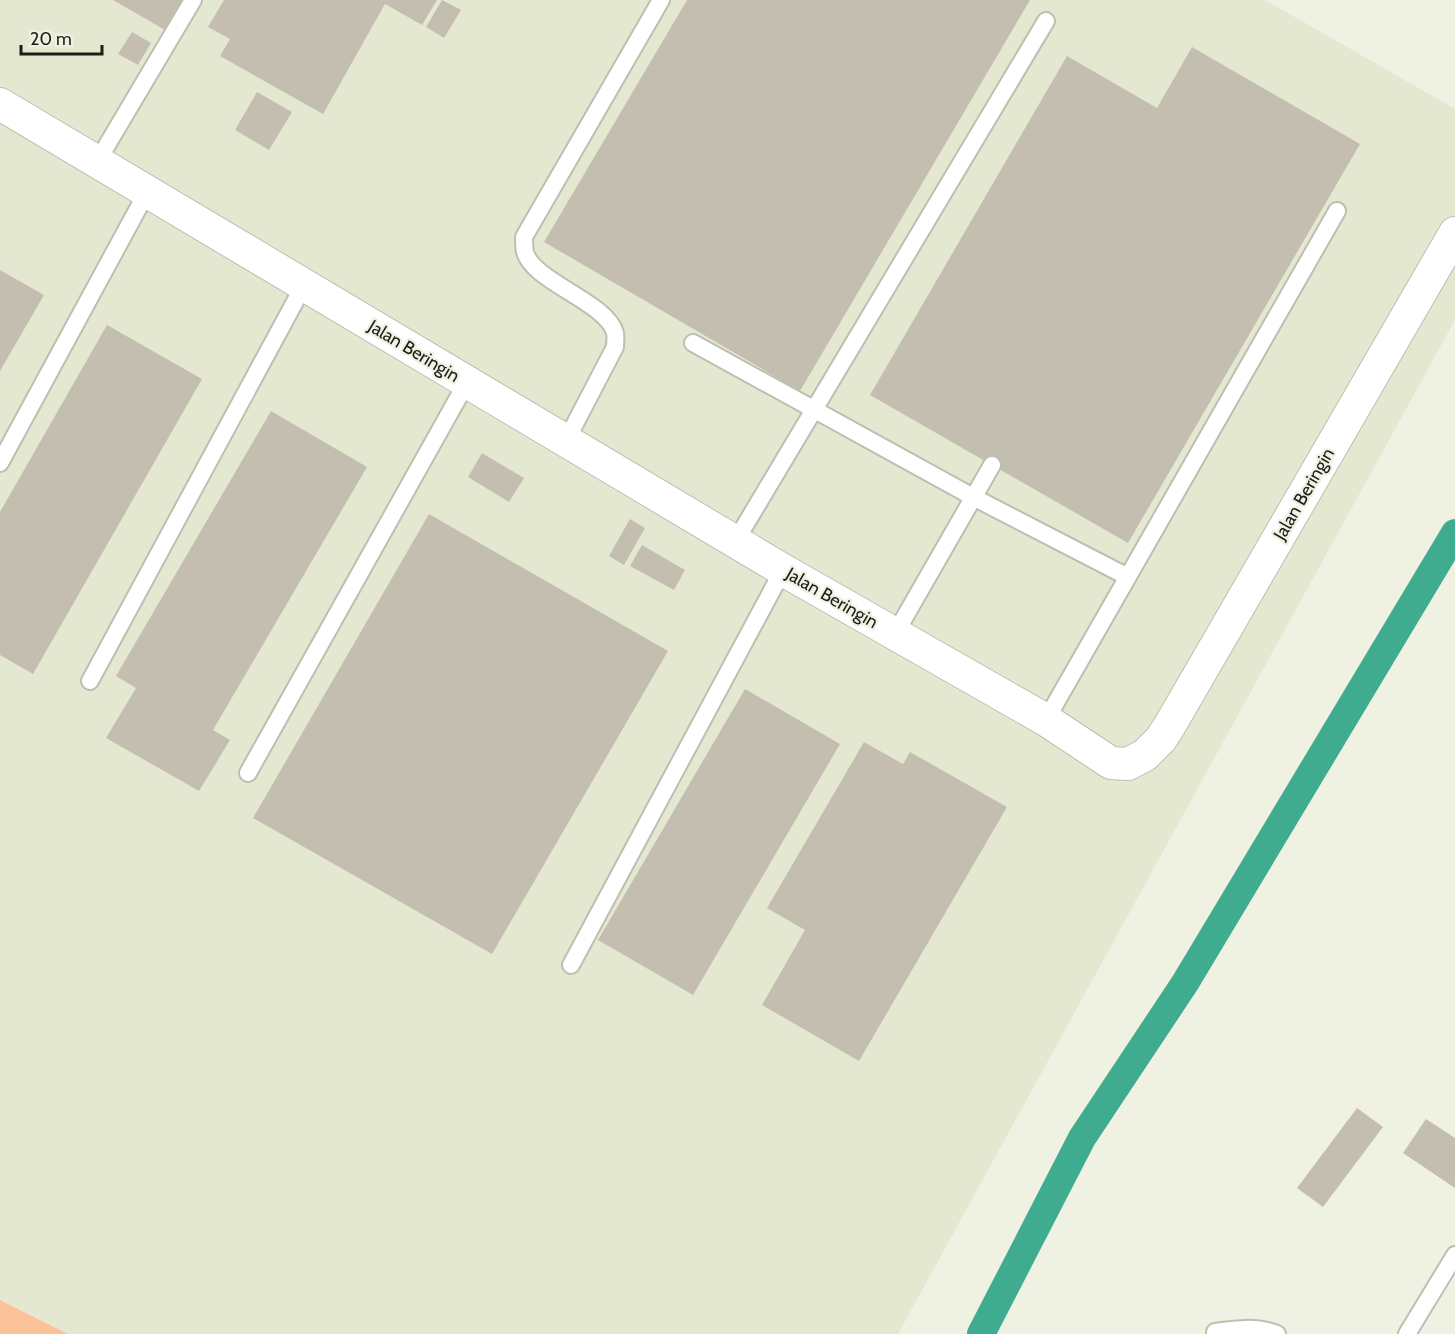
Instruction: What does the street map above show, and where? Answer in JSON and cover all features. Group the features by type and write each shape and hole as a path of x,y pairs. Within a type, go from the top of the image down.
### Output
{"street":[{"name":"Jalan Beringin","path":"0,104 735,542 1046,720 1111,763 1128,764 1145,755 1170,726 1455,233"}],"lane":[{"path":"97,162 193,0"},
{"path":"566,441 615,347 615,333 609,322 597,311 530,263 525,251 524,237 661,0"},
{"path":"735,542 1046,21"},
{"path":"0,463 147,192"},
{"path":"1046,720 1337,211"},
{"path":"90,681 304,285"},
{"path":"693,343 973,497 1128,577"},
{"path":"248,773 467,382"},
{"path":"895,634 992,465"},
{"path":"571,965 783,570"},
{"path":"1407,1334 1455,1255"},
{"path":"1215,1332 1256,1328 1277,1334"}],"shaded area":[{"path":"0,0 1265,0 1455,109 1455,320 898,1334 68,1334 0,1300"},
{"path":"0,1300 68,1334 0,1334"}],"building":[{"path":"113,0 182,0 165,30"},
{"path":"224,0 437,0 422,25 385,4 323,114 220,56 230,39 208,27"},
{"path":"442,0 461,10 444,38 426,27"},
{"path":"687,0 1030,0 800,391 544,242"},
{"path":"132,32 151,43 138,65 118,54"},
{"path":"1192,47 1360,144 1128,543 870,395 1067,56 1157,108"},
{"path":"257,92 292,112 269,150 235,130"},
{"path":"0,270 44,295 0,371"},
{"path":"107,325 202,379 33,674 0,655 0,512"},
{"path":"271,411 367,467 213,730 230,740 199,791 106,738 136,688 116,676"},
{"path":"482,453 524,478 509,502 468,477"},
{"path":"429,514 668,651 492,954 253,818"},
{"path":"630,519 645,528 624,565 609,556"},
{"path":"642,545 685,570 674,590 630,566"},
{"path":"745,689 840,744 693,995 598,940"},
{"path":"864,742 903,764 910,752 1007,807 859,1061 762,1005 805,930 767,908"},
{"path":"1357,1108 1383,1127 1323,1207 1297,1188"},
{"path":"1426,1119 1455,1138 1455,1188 1403,1153"}],"waterway":[{"path":"981,1334 1082,1138 1185,983 1455,533"}]}
